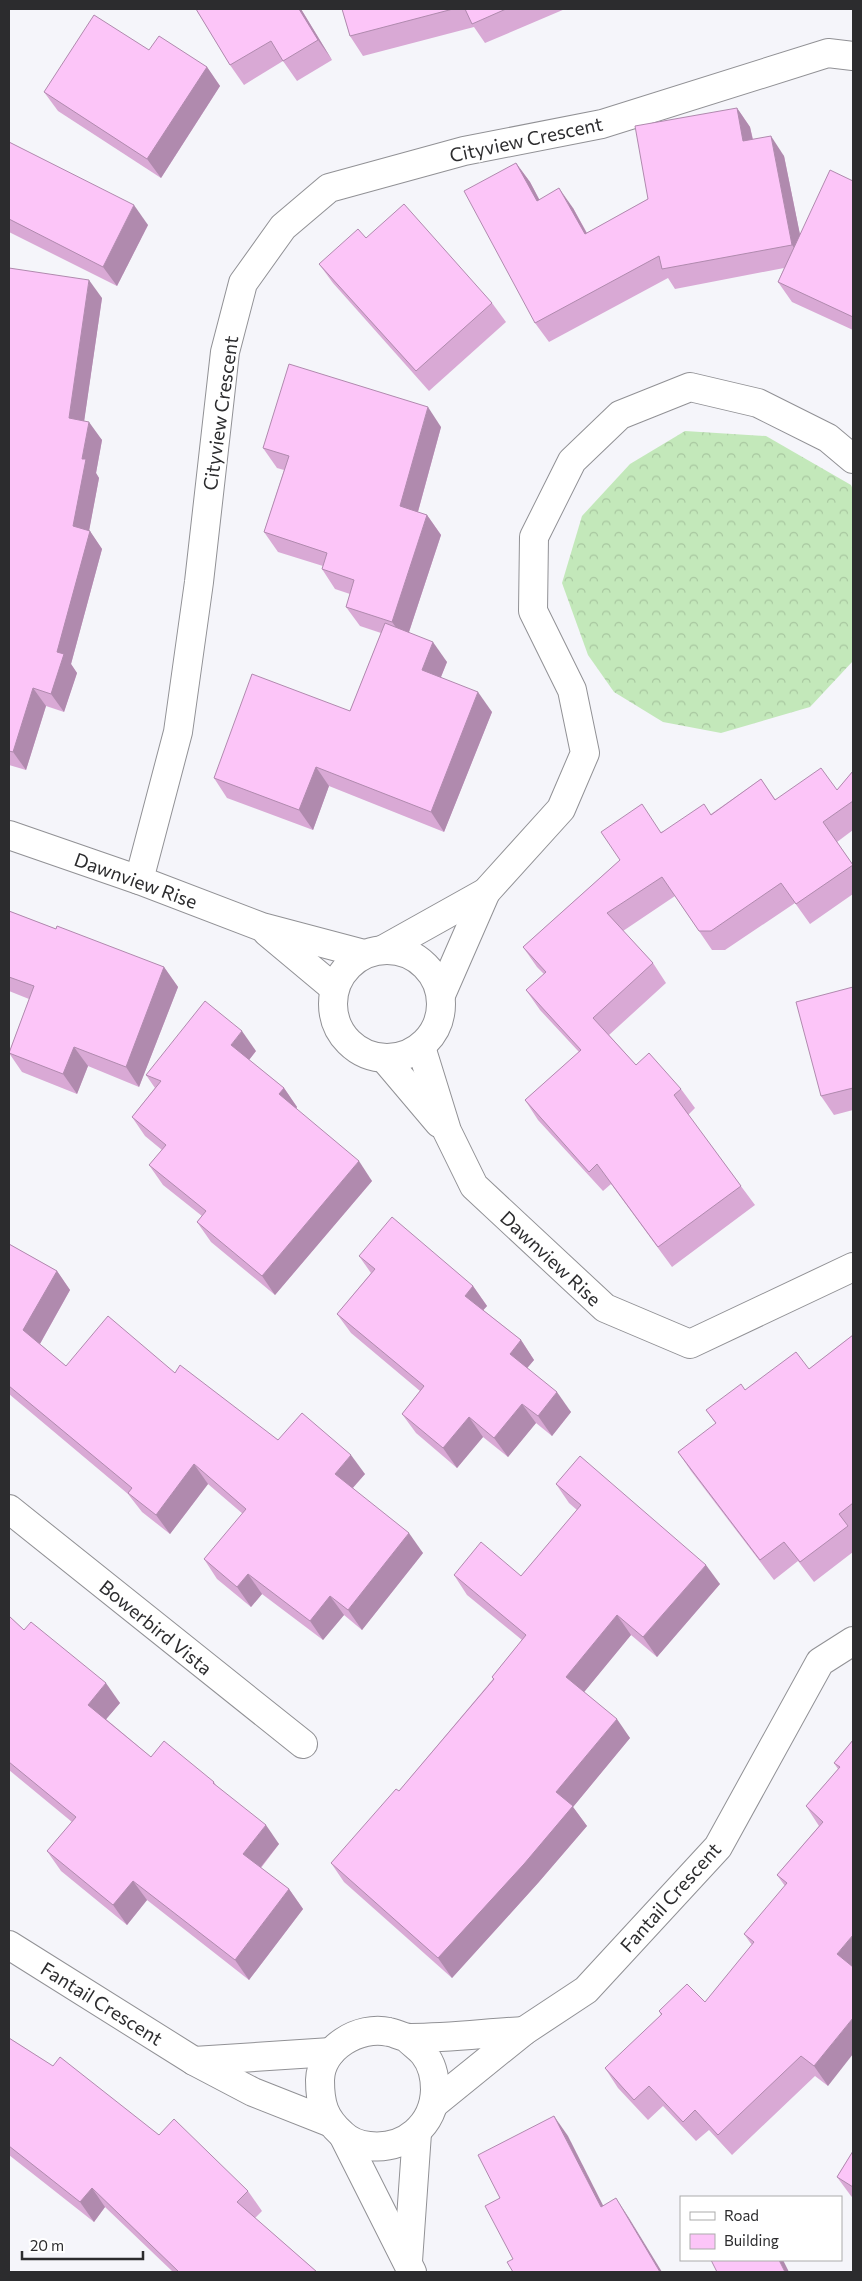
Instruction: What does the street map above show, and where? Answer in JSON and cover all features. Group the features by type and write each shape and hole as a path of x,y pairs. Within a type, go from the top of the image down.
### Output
{"street":[{"name":"Cityview Crescent","path":"140,880 178,732 199,582 225,352 243,283 283,227 329,188 464,150 602,124 828,53 853,56"},
{"path":"441,995 486,892 561,809 585,754 572,690 533,611 534,537 572,461 620,415 690,387 758,402 828,438 853,459"},
{"name":"Dawnview Rise","path":"9,835 140,880 262,927 374,951"},
{"path":"374,951 404,951 421,961 434,976 441,995 441,1014 434,1032 421,1047 404,1056 384,1058 366,1054 349,1043 338,1027 332,1008 334,988 345,968 374,951 486,892"},
{"name":"Dawnview Rise","path":"262,927 334,988"},
{"name":"Dawnview Rise","path":"421,1047 447,1131 474,1186 605,1308 690,1344 853,1267"},
{"name":"Dawnview Rise","path":"384,1058 447,1131"},
{"name":"Bowerbird Vista","path":"9,1509 303,1744"},
{"name":"Fantail Crescent","path":"434,2102 524,2031 586,1990 718,1848 820,1662 853,1641"},
{"name":"Fantail Crescent","path":"9,1945 194,2061 252,2092 337,2129"},
{"path":"337,2129 362,2145 381,2147 400,2143 416,2133 428,2119 434,2102 435,2078 425,2055 408,2039 388,2031 367,2031 347,2038 331,2052 321,2074 320,2082 320,2099 410,2267"},
{"name":"Fantail Crescent","path":"408,2039 524,2031"},
{"path":"194,2061 331,2052"},
{"path":"410,2267 416,2133"}],"green space":[{"path":"685,431 766,436 851,485 853,490 853,661 810,707 721,733 663,722 614,692 588,655 562,583 582,516 630,464"}],"building":[{"path":"196,9 299,9 318,40 283,61 271,41 230,65"},
{"path":"342,9 453,9 350,36"},
{"path":"465,9 506,9 472,24"},
{"path":"94,15 149,50 159,36 207,67 147,159 44,92"},
{"path":"737,108 743,141 771,136 792,245 662,269 659,256 535,323 464,191 516,163 537,201 559,188 585,234 648,199 635,126"},
{"path":"9,142 134,205 103,267 9,219"},
{"path":"830,170 853,181 853,317 778,282"},
{"path":"404,204 492,303 416,371 319,264 358,229 366,238"},
{"path":"9,268 89,280 69,418 89,422 82,459 86,459 73,526 90,531 57,652 64,654 51,694 33,688 13,752 9,751"},
{"path":"289,364 428,407 400,506 427,515 392,622 346,607 354,580 322,569 327,553 264,532 289,456 263,448"},
{"path":"385,623 433,642 422,670 478,692 431,812 316,767 299,810 214,778 252,674 350,711"},
{"path":"821,768 837,790 853,771 853,801 823,822 853,865 796,904 781,883 711,931 699,931 662,877 607,913 653,963 593,1018 636,1065 649,1053 681,1089 674,1095 741,1186 658,1247 597,1164 589,1172 525,1100 581,1050 526,990 546,972 523,947 620,860 601,832 642,804 661,833 704,804 711,815 761,779 775,800"},
{"path":"9,911 56,929 57,926 164,967 126,1067 74,1047 63,1074 9,1053 34,986 9,977"},
{"path":"853,987 853,1088 821,1096 796,1002"},
{"path":"205,1001 242,1031 231,1045 284,1088 279,1094 359,1161 262,1276 197,1222 206,1211 149,1165 166,1145 132,1117 161,1081 146,1075"},
{"path":"392,1217 473,1286 465,1296 521,1340 510,1354 557,1392 538,1416 522,1404 494,1438 469,1417 443,1448 402,1414 424,1386 337,1314 375,1269 359,1256"},
{"path":"9,1244 57,1271 23,1330 66,1366 108,1316 175,1373 180,1365 278,1440 302,1413 351,1455 335,1474 409,1533 348,1610 330,1596 310,1621 248,1574 237,1587 204,1559 246,1509 194,1464 156,1515 128,1493 132,1488 9,1386"},
{"path":"853,1335 853,1503 839,1514 848,1526 800,1562 784,1542 760,1560 678,1452 716,1423 706,1410 741,1384 745,1390 796,1352 809,1369"},
{"path":"580,1456 706,1565 643,1637 617,1615 566,1677 617,1719 556,1792 573,1806 524,1864 438,1958 331,1863 396,1789 399,1791 494,1679 492,1677 526,1635 454,1575 481,1542 521,1576 581,1505 556,1484"},
{"path":"9,1616 24,1630 31,1622 106,1683 88,1705 151,1757 164,1741 266,1825 243,1854 289,1889 235,1960 133,1881 113,1905 47,1851 76,1817 9,1762"},
{"path":"853,1740 853,1935 837,1954 853,1967 853,2018 814,2066 801,2056 718,2135 695,2110 683,2122 649,2086 634,2100 605,2068 662,2014 659,2011 687,1984 705,2002 754,1942 744,1934 787,1883 777,1875 823,1822 806,1806 840,1767 834,1763"},
{"path":"9,2038 53,2066 60,2057 159,2135 174,2119 248,2191 237,2202 317,2272 179,2272 92,2188 80,2202 9,2146"},
{"path":"554,2116 601,2207 616,2198 660,2272 513,2272 507,2262 513,2259 485,2206 500,2198 478,2155"},
{"path":"853,2151 853,2187 837,2177"},
{"path":"712,2261 780,2261 785,2272 717,2272"}]}
